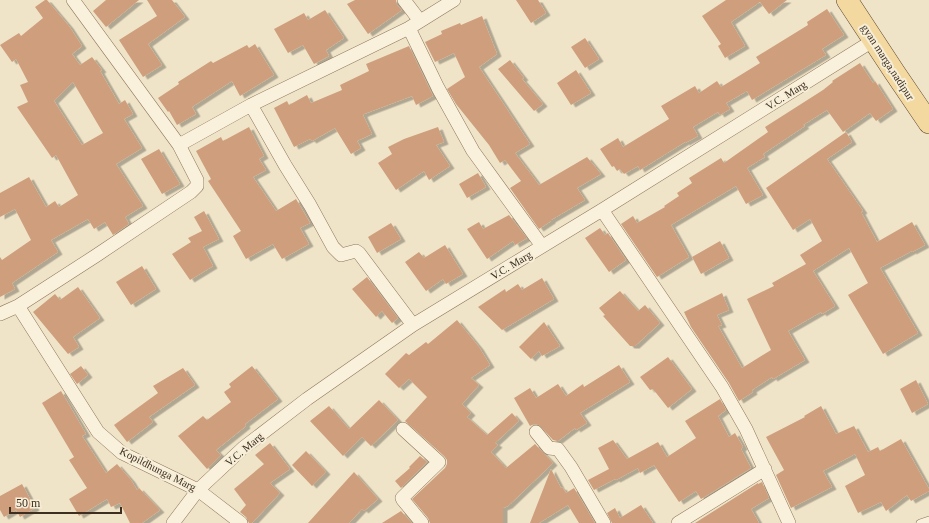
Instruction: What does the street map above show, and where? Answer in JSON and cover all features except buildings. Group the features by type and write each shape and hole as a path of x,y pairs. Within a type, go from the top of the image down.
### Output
{"main road":[{"name":"gyan marga,nadipur","path":"847,0 894,73 929,123"}],"street":[{"path":"0,314 18,306 97,256 191,192 197,186 197,180 179,145 73,0"},
{"path":"404,0 420,21"},
{"path":"179,145 251,105 409,28 454,0"},
{"path":"409,28 438,88 473,151 542,246"},
{"name":"V.C. Marg","path":"173,523 198,490 249,444 307,399 413,325 602,210 874,40"},
{"path":"251,105 333,247 341,255 356,252 359,253 413,325"},
{"path":"602,210 722,387 746,429 789,523"},
{"name":"Kopildhunga Marg","path":"18,306 98,432 122,453 198,490 241,523"},
{"path":"403,429 439,462 402,498 422,523"},
{"path":"536,432 552,450 558,449 571,467 604,523"},
{"path":"678,523 765,469"}],"lane":[{"path":"920,523 929,520"}]}
